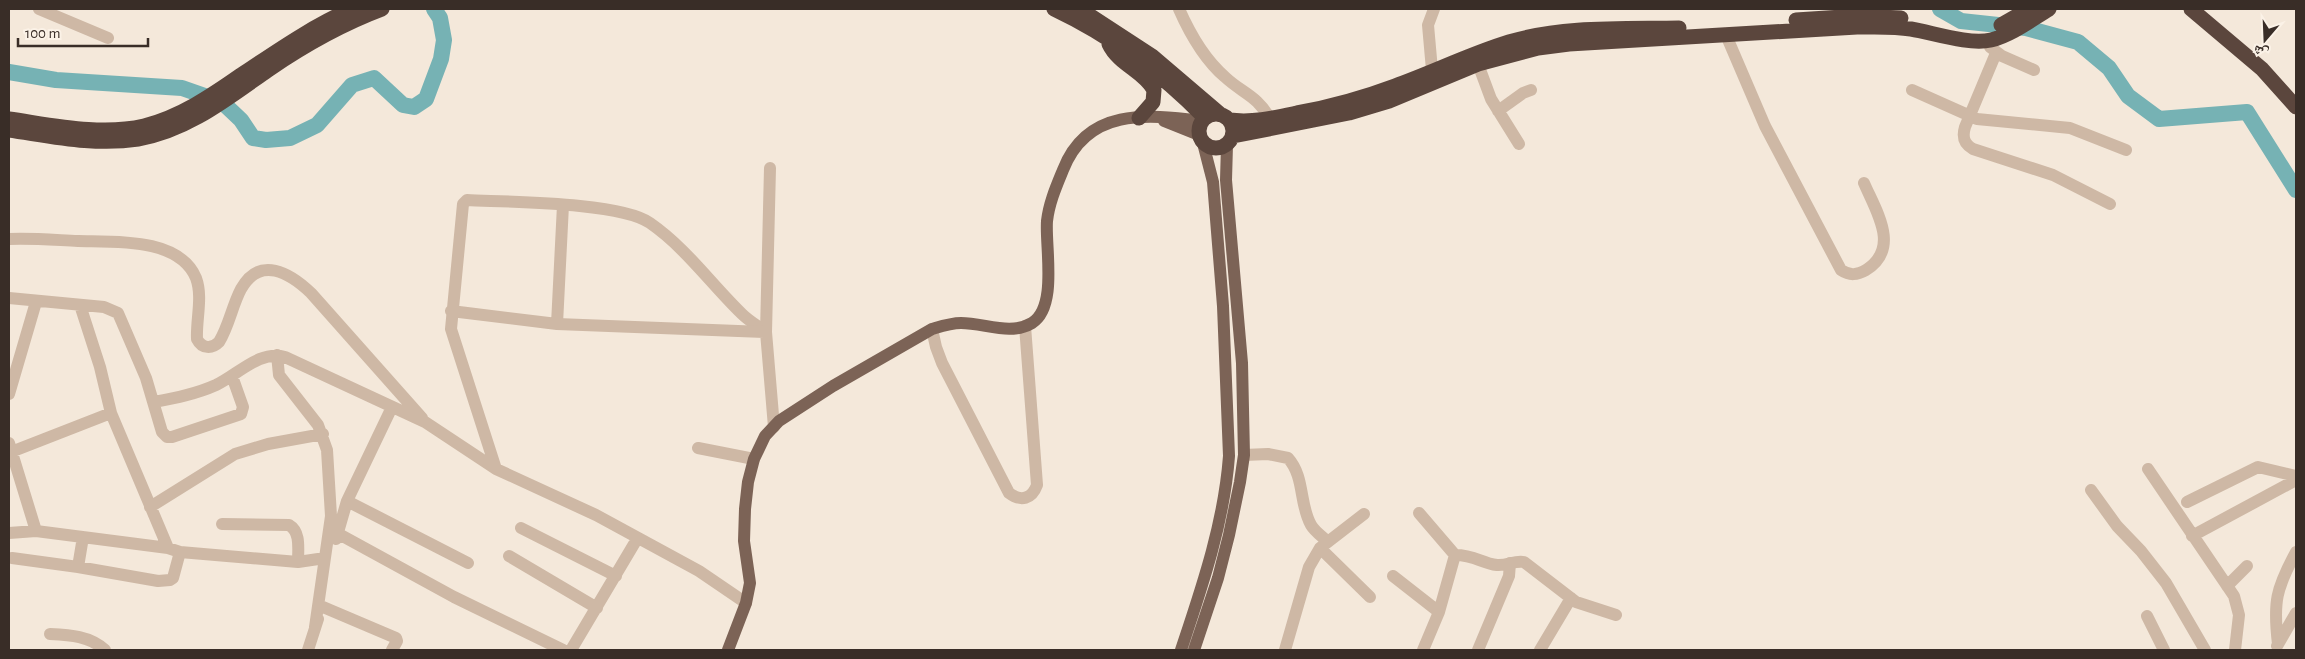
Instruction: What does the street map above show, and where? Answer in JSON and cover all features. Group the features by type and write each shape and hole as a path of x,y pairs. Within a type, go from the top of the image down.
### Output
{"highway":[{"path":"9,130 70,139 112,141 138,139 168,131 314,28 352,9"},
{"path":"9,118 103,130 143,126 175,116 192,114 319,39 382,9"},
{"path":"1054,9 1108,38 1168,83 1215,149 1254,130 1318,120 1368,108 1478,64 1538,48 1569,44 1726,35 1777,30 1887,27 1967,40 1993,40 2026,15 2049,9"},
{"path":"1080,9 1152,56 1225,117 1233,127 1230,141"},
{"path":"2191,9 2262,69 2296,107"},
{"path":"2206,9 2260,53 2296,92"},
{"path":"1202,129 1215,114 1251,121 1270,119 1345,102 1396,86 1432,70 1510,42 1542,35 1858,16 1895,17 1974,31 1993,40"},
{"path":"1108,38 1115,54 1148,81 1154,90 1152,102 1144,117"}],"main road":[{"path":"728,650 746,603 750,583 744,541 745,509 748,482 754,459 766,436 779,421 833,386 932,329 947,324 963,323 1018,329 1034,322 1043,310 1048,288 1047,223 1049,210 1068,157 1081,138 1098,127 1120,120 1144,117 1202,129 1214,191 1223,306 1230,447 1228,480 1217,534 1181,650"},
{"path":"1194,650 1218,578 1229,535 1240,482 1244,451 1242,363 1226,180 1230,141"},
{"path":"1230,447 1244,451"}],"street":[{"path":"39,9 108,38"},
{"path":"1179,9 1195,39 1211,63 1232,83 1260,102 1270,119"},
{"path":"1432,70 1428,25 1434,9"},
{"path":"1726,35 1765,126 1841,270 1851,274 1861,273 1877,263 1884,248 1881,223 1864,183"},
{"path":"2034,70 1993,40 1964,138 1968,146 1973,150 2046,172 2110,204"},
{"path":"1478,64 1498,111 1519,144"},
{"path":"1498,111 1523,92 1531,90"},
{"path":"1912,90 1985,121 2070,128 2126,150"},
{"path":"770,168 766,332 774,427"},
{"path":"496,469 451,329 451,311 465,201 563,205 631,213 649,221 692,260 743,315 766,332"},
{"path":"558,324 563,205"},
{"path":"9,239 124,241 146,245 180,258 187,264 196,279 199,299 197,339 198,343 207,348 213,347 219,342 241,289 251,276 266,269 284,273 311,293 425,422"},
{"path":"9,298 112,309 122,317 146,378 163,434 172,438 240,414 243,406 232,376"},
{"path":"9,394 36,302"},
{"path":"12,558 78,566 158,581 170,580 176,571 174,550 150,507 110,414 100,367 80,305"},
{"path":"451,311 558,324 766,332"},
{"path":"932,329 942,363 1008,493 1016,499 1026,498 1034,493 1037,485 1025,326"},
{"path":"154,402 189,395 232,376 257,360 277,355 295,361 425,422 496,469 596,515 637,539 699,571 746,603"},
{"path":"277,355 279,375 323,434 330,478 331,516 315,627"},
{"path":"308,650 323,607 338,533 347,501 392,407"},
{"path":"36,531 10,448 110,414"},
{"path":"150,507 235,454 268,444 323,434"},
{"path":"698,448 754,459"},
{"path":"1244,451 1288,458 1297,471 1312,528 1324,545 1370,597"},
{"path":"2187,502 2258,467 2296,478"},
{"path":"2148,469 2234,596 2239,615 2235,650"},
{"path":"2192,536 2296,478"},
{"path":"2091,490 2117,526 2141,551 2166,584 2205,650"},
{"path":"347,501 468,563"},
{"path":"1419,513 1455,555 1467,555 1498,565 1524,562 1576,602 1616,615"},
{"path":"1285,650 1309,567 1324,545 1364,514"},
{"path":"222,524 289,525 295,528 298,562"},
{"path":"521,528 616,576"},
{"path":"9,533 36,531 174,550 298,562 325,558"},
{"path":"338,533 454,598 563,650"},
{"path":"78,566 83,537"},
{"path":"571,650 637,539"},
{"path":"2277,647 2275,613 2277,593 2284,574 2296,552"},
{"path":"1426,649 1439,612 1455,555"},
{"path":"509,556 597,608"},
{"path":"1478,650 1510,576 1510,563"},
{"path":"2227,586 2247,566"},
{"path":"1393,576 1439,612"},
{"path":"1540,650 1571,598"},
{"path":"323,607 396,638 397,641 392,650"},
{"path":"2277,647 2296,613"},
{"path":"2148,616 2164,650"},
{"path":"50,634 71,635 97,642 106,650"}],"waterway":[{"path":"9,72 56,80 182,88 222,102 241,120 253,138 266,140 290,138 317,125 352,85 374,78 403,105 414,107 426,99 441,59 444,40 440,18 434,9"},
{"path":"1940,9 1961,21 2026,28 2078,42 2109,68 2128,96 2159,119 2247,112 2296,190"}]}
